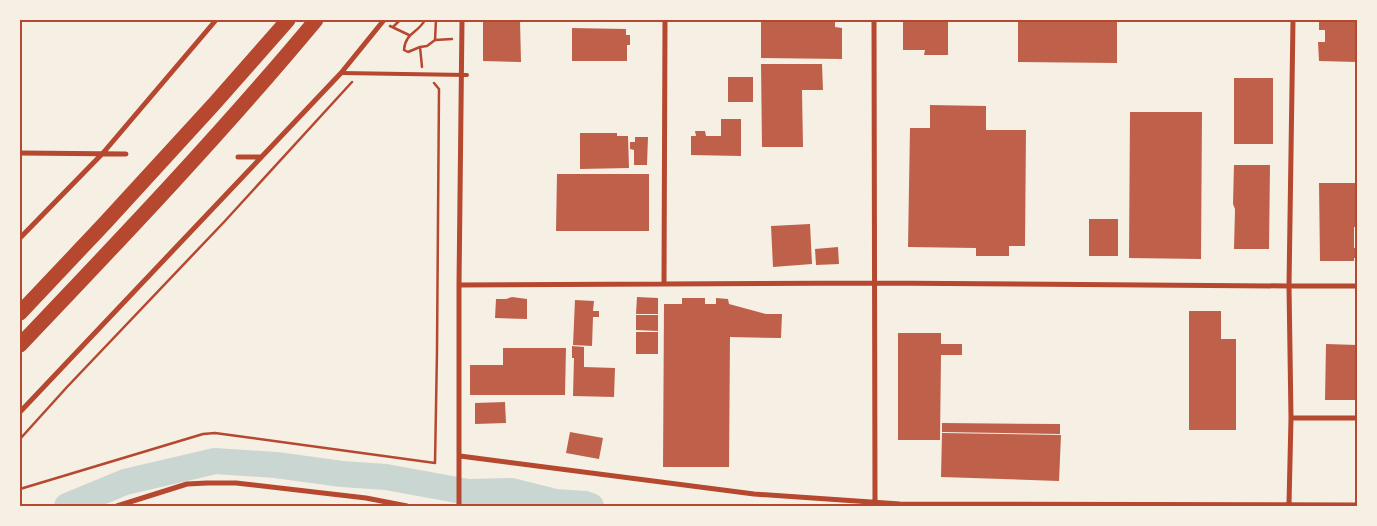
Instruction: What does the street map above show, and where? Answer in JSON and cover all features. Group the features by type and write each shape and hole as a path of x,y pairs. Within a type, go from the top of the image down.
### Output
{"highway":[{"path":"20,313 105,223 288,20"},
{"path":"20,345 123,237 232,117 316,20"}],"street":[{"path":"20,238 103,153 216,20"},
{"path":"459,506 459,285 464,75 462,20"},
{"path":"664,283 665,20"},
{"path":"874,20 875,503"},
{"path":"1285,505 1291,418 1290,286 1293,20"},
{"path":"20,412 341,73 383,21"},
{"path":"20,153 126,154"},
{"path":"238,157 261,157"},
{"path":"459,285 875,283 1357,286"},
{"path":"1291,418 1357,418"},
{"path":"460,456 754,494 875,503 1357,505"},
{"path":"117,506 187,484 236,483 357,497 407,506"}],"lane":[{"path":"341,73 464,75"}],"path":[{"path":"393,27 400,20"},
{"path":"425,20 422,26 409,35 404,43 404,50 408,52 427,46 435,40 452,39"},
{"path":"435,40 436,20"},
{"path":"383,21 409,35"},
{"path":"420,47 423,74"},
{"path":"20,439 66,387 224,222 352,81"},
{"path":"20,489 203,434 215,433 435,462 440,89 434,82"}],"building":[{"path":"483,20 520,20 521,62 483,61"},
{"path":"761,20 835,21 835,27 842,28 842,59 761,58"},
{"path":"903,20 948,20 948,55 924,55 925,50 903,50"},
{"path":"1018,20 1117,20 1117,63 1018,62"},
{"path":"1319,20 1357,20 1357,62 1319,61 1318,42 1325,42 1325,30 1319,30"},
{"path":"572,28 626,29 626,35 630,35 630,45 627,45 627,61 572,61"},
{"path":"761,64 822,64 823,90 802,90 803,147 762,147"},
{"path":"728,77 753,77 753,102 728,102"},
{"path":"1234,78 1273,78 1273,144 1234,144"},
{"path":"930,105 986,106 986,130 1026,130 1025,246 1009,246 1009,256 976,256 976,248 908,247 910,128 930,128"},
{"path":"1130,112 1202,112 1201,259 1129,258"},
{"path":"1355,116 1357,116 1357,144 1355,144"},
{"path":"721,119 741,119 741,156 691,155 691,136 696,136 695,131 705,131 706,136 721,136"},
{"path":"580,133 617,133 617,136 628,136 629,168 580,169"},
{"path":"635,137 648,137 647,165 634,165 634,150 630,149 630,142 635,142"},
{"path":"1234,165 1270,165 1269,249 1234,249"},
{"path":"557,174 649,174 649,231 556,231"},
{"path":"1319,183 1357,183 1357,227 1354,227 1354,248 1357,248 1357,258 1354,258 1354,261 1320,261"},
{"path":"1089,219 1118,219 1118,256 1089,256"},
{"path":"810,224 812,264 773,267 771,226"},
{"path":"838,247 839,264 816,265 815,249"},
{"path":"512,297 527,299 527,319 495,318 496,299"},
{"path":"637,297 658,298 658,314 636,314"},
{"path":"682,298 705,298 705,304 716,304 716,298 728,299 729,304 766,314 782,314 781,338 730,337 729,467 663,467 664,304 682,304"},
{"path":"575,300 594,301 593,311 599,311 599,317 593,317 592,346 573,345"},
{"path":"1189,311 1221,311 1221,339 1236,339 1236,430 1189,430"},
{"path":"636,315 658,315 658,331 636,330"},
{"path":"636,332 658,332 658,354 636,354"},
{"path":"898,333 941,333 941,344 962,344 962,355 941,355 940,440 898,440"},
{"path":"1326,344 1357,345 1357,400 1325,400"},
{"path":"572,346 584,347 584,367 615,368 614,397 573,396 574,358 572,358"},
{"path":"503,348 566,348 565,395 470,395 470,365 503,365"},
{"path":"505,402 506,423 475,424 475,403"},
{"path":"942,423 1060,424 1060,434 942,432"},
{"path":"570,432 603,438 599,459 566,453"},
{"path":"942,433 1061,435 1059,481 941,477"}],"waterway":[{"path":"67,506 125,482 215,461 276,465 342,474 386,477 468,492 512,491 556,502 591,506"}]}
